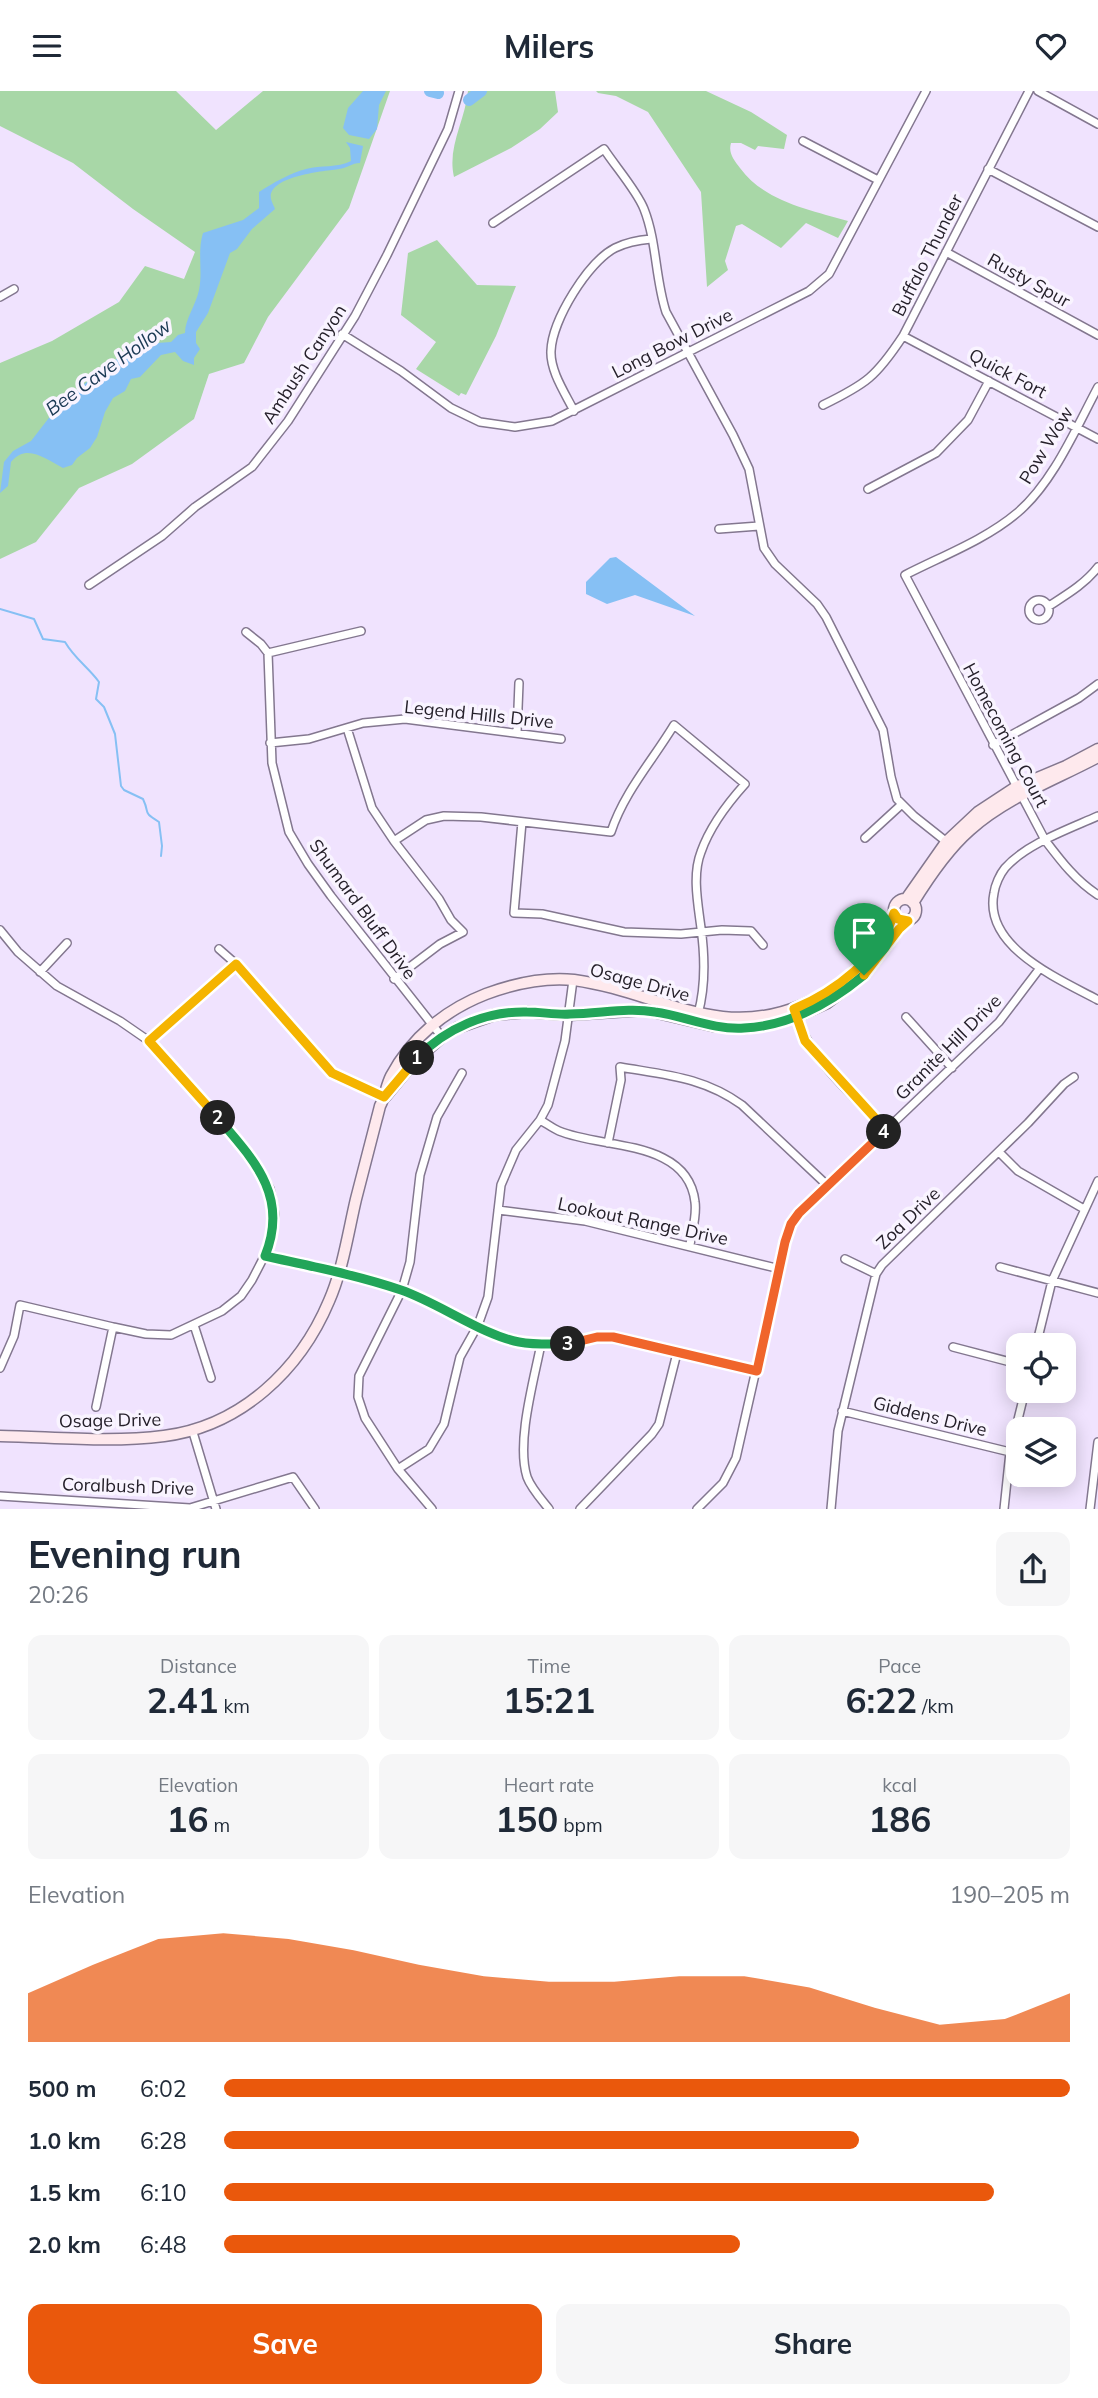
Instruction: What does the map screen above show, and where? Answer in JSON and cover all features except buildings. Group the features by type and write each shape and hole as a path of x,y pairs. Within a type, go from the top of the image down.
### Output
{"street":[{"name":"Ambush Canyon","path":"89,586 162,536 195,507 252,467 288,421 355,316 392,245 448,128 459,91"},
{"name":"Long Bow Drive","path":"342,334 401,371 452,408 480,422 515,427 552,421 809,291 829,274 926,91"},
{"name":"Buffalo Thunder","path":"823,405 861,386 883,367 903,336 1029,91"},
{"path":"1038,91 1098,124"},
{"path":"803,141 878,180"},
{"path":"493,223 604,149 644,208 652,239 660,294 666,312 749,469 764,548 775,564 817,604 866,695 883,730 897,799 950,845"},
{"path":"988,169 1098,227"},
{"path":"574,411 553,369 550,352 556,330 587,273 603,256 630,241 652,239"},
{"name":"Rusty Spur","path":"946,252 1098,335"},
{"path":"0,297 14,289"},
{"name":"Quick Fort","path":"903,336 1098,439"},
{"path":"868,489 936,453 968,420 989,381"},
{"name":"Pow Wow","path":"905,575 998,527 1018,512 1036,494 1048,476 1098,387"},
{"path":"719,529 759,526"},
{"path":"1049,606 1092,575 1098,567"},
{"name":"Homecoming Court","path":"905,575 1045,840 1069,871 1098,895"},
{"path":"246,632 261,643 268,653 361,631"},
{"name":"Shumard Bluff Drive","path":"268,653 271,763 289,832 308,864 394,979 442,1037"},
{"path":"517,733 519,683"},
{"path":"993,745 1079,698 1098,684"},
{"name":"Legend Hills Drive","path":"270,743 309,739 363,723 405,719 561,739"},
{"path":"394,841 426,820 444,816 481,817 611,832 617,814 674,725 745,784 712,828 700,854 697,891 705,981 697,1018"},
{"path":"346,728 372,808 439,899 451,920 463,932 440,944 394,979"},
{"path":"909,901 916,914 908,921 898,919 894,913 896,903 909,901 978,812 1098,749"},
{"path":"1018,791 1098,757"},
{"path":"865,838 902,804"},
{"path":"1098,816 1045,840 1004,869 994,888 992,902 994,918 1007,940 1040,968 1098,1000"},
{"path":"522,822 514,913 542,914 625,932 664,934 751,931 763,945"},
{"name":"Osage Drive","path":"795,1013 842,982 876,946 894,913"},
{"name":"Osage Drive","path":"0,1436 164,1436 215,1421 258,1396 289,1367 312,1337 330,1300 390,1078 401,1059 432,1024 472,999 500,989 537,981 573,980 611,987 713,1026 761,1026 827,1003 864,975 908,921"},
{"path":"0,930 18,952 57,986 120,1021 149,1041 251,1156 270,1189 275,1215 265,1256 253,1280 241,1296 222,1311 171,1335 146,1334 20,1304 14,1336 0,1368"},
{"path":"40,972 67,943"},
{"path":"219,949 236,964 332,1073 384,1097"},
{"path":"149,1041 236,964"},
{"name":"Granite Hill Drive","path":"700,1508 723,1483 736,1458 791,1224 799,1213 999,1022 1040,968"},
{"path":"398,1469 429,1449 444,1424 460,1357 478,1325 488,1297 501,1185 516,1150 540,1120 548,1105 565,1041 573,980"},
{"name":"Osage Drive","path":"384,1097 413,1063 442,1037 457,1028 494,1015 645,1010 697,1018"},
{"path":"795,1013 805,1041 886,1130"},
{"path":"906,1017 952,1068"},
{"path":"608,1143 621,1080 620,1067 699,1081 742,1105 828,1186"},
{"path":"432,1509 398,1469 365,1417 358,1397 359,1376 402,1290 410,1262 420,1175 437,1117 461,1073"},
{"name":"Zoa Drive","path":"831,1509 838,1431 876,1274 882,1265 1074,1077"},
{"path":"540,1120 560,1131 651,1153 671,1162 682,1171 690,1183 695,1201 690,1245"},
{"path":"999,1152 1018,1171 1084,1209"},
{"path":"1039,1333 1052,1281 1098,1181"},
{"name":"Lookout Range Drive","path":"498,1210 585,1221 780,1269"},
{"path":"265,1256 402,1290 494,1335 518,1342 569,1343 597,1337 613,1337 757,1371"},
{"path":"845,1259 876,1274"},
{"path":"1000,1267 1098,1293"},
{"path":"194,1325 211,1378"},
{"path":"96,1408 113,1327"},
{"path":"541,1344 524,1436 524,1453 528,1479 549,1509"},
{"path":"953,1347 1006,1361"},
{"path":"580,1509 652,1434 662,1414 677,1353"},
{"name":"Giddens Drive","path":"842,1411 1006,1451"},
{"path":"192,1429 216,1509"},
{"path":"1090,1509 1098,1442"},
{"name":"Coralbush Drive","path":"0,1496 190,1508 293,1477 315,1509"},
{"path":"1004,1509 1006,1487"},
{"path":"68,1509 69,1500"}],"green space":[{"path":"0,91 176,91 216,130 263,91 390,91 349,208 268,317 244,363 209,374 194,419 132,464 79,488 36,542 0,559 0,363 52,341 119,302 145,266 184,279 195,252 73,163 0,126"},
{"path":"468,91 555,91 558,112 540,129 511,148 454,177 453,155"},
{"path":"596,91 706,91 751,112 787,135 784,149 758,146 755,150 741,143 731,143 732,156 750,180 789,203 848,221 838,238 806,223 781,248 742,224 736,226 725,261 728,270 707,287 701,192 648,112 616,96"},
{"path":"437,240 477,285 516,286 496,336 466,395 461,393 459,396 416,369 436,342 401,315 408,253"}],"water":[{"path":"363,91 386,91 379,105 377,129 369,139 349,135 343,128 348,108"},
{"path":"346,142 363,146 360,163 298,176 278,185 272,191 271,199 275,209 230,253 208,313 196,332 196,343 200,349 194,358 194,365 183,361 175,352 161,355 140,377 131,379 125,391 113,398 97,437 90,448 72,465 63,468 30,453 17,456 11,462 8,486 0,493 4,462 13,451 31,441 69,396 119,357 157,343 171,342 178,335 185,333 199,290 203,233 243,220 259,208 259,192 288,176 306,169 351,161 350,148"},
{"path":"616,557 695,616 635,595 607,604 586,594 586,582 610,558"}],"waterway":[{"name":"Bee Cave Hollow","path":"430,91 438,93"},
{"name":"Bee Cave Hollow","path":"469,100 481,91"},
{"path":"0,609 34,619 43,639 65,642 99,682 96,699 104,707 115,734 121,786 143,799 148,814 159,822 161,856"}],"route":[{"path":"864,975 827,1003 811,1011 796,1017 779,1022 744,1028 713,1026 645,1010 569,1014 512,1012 494,1015 457,1028 442,1037 422,1053 384,1097 332,1073 236,964 149,1041 251,1156 270,1189 275,1215 265,1256 402,1290 440,1306 494,1335 518,1342 569,1343 597,1337 613,1337 757,1371 791,1224 799,1213 886,1130 805,1041 796,1017 794,1009 830,992 862,963 876,946 894,913 901,921 908,921 864,975"}]}
